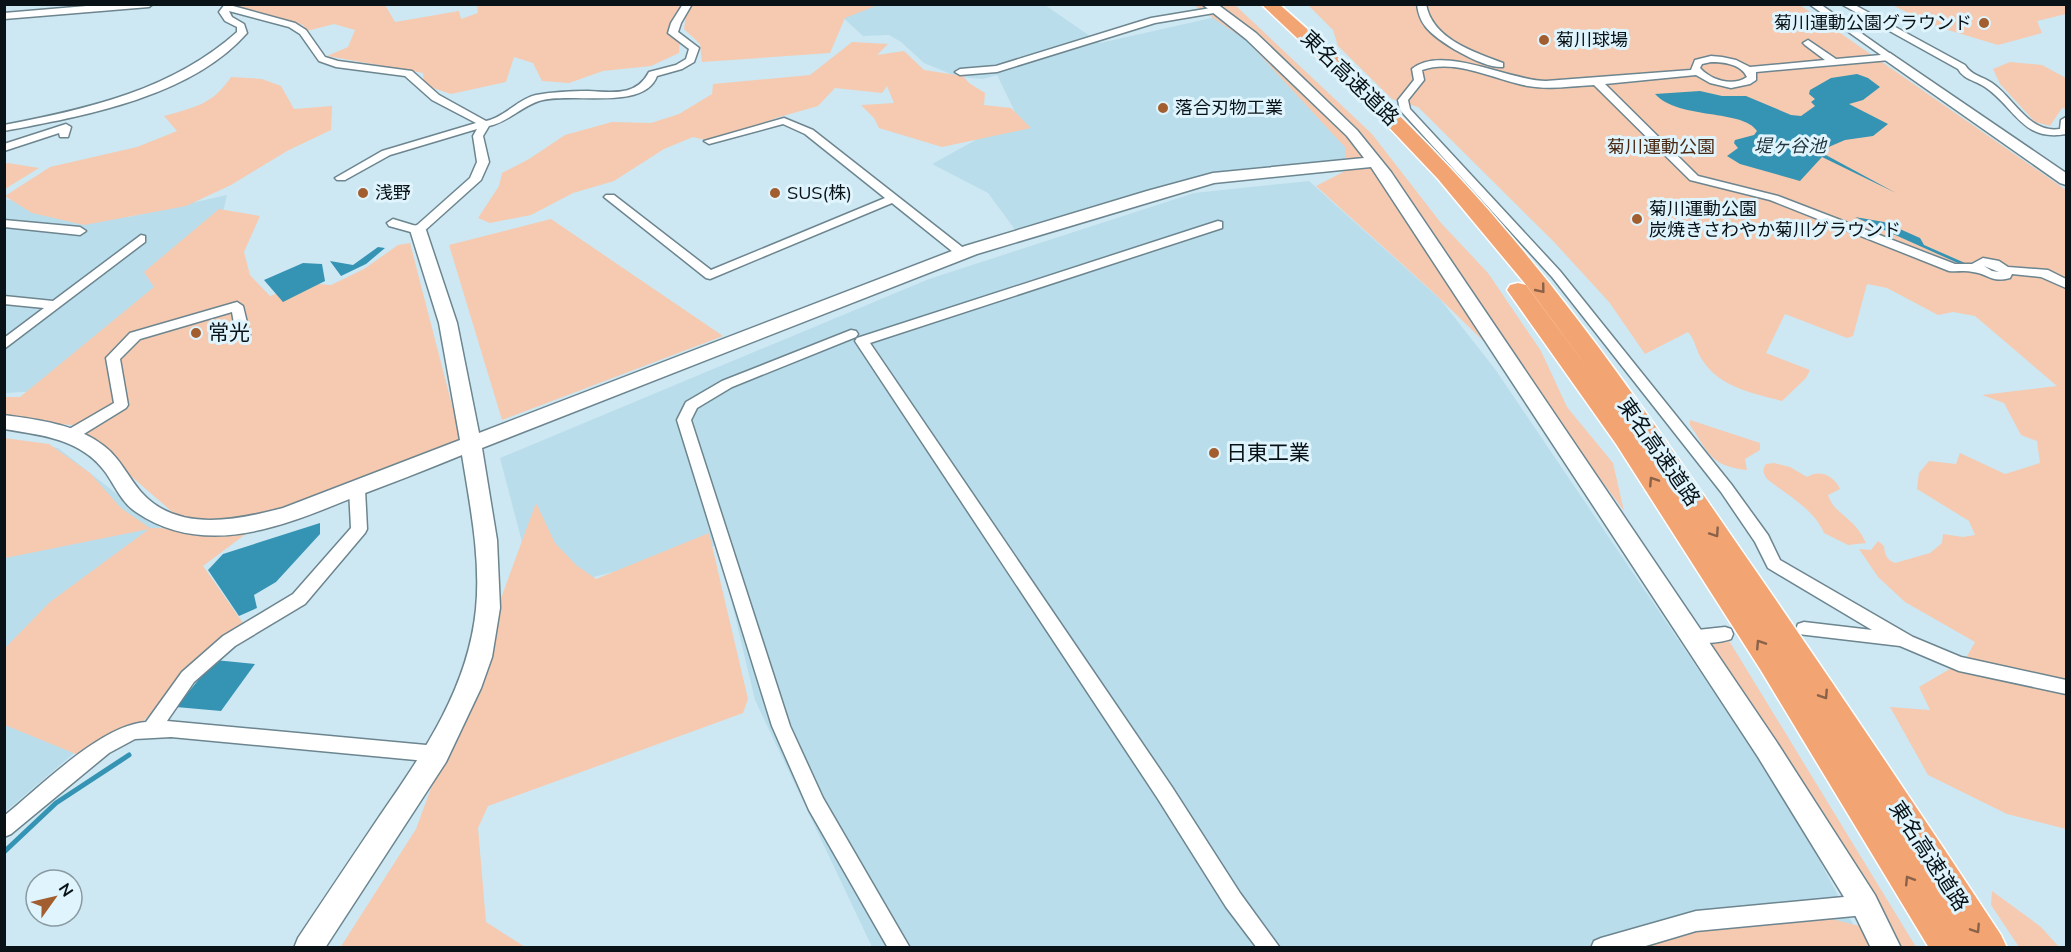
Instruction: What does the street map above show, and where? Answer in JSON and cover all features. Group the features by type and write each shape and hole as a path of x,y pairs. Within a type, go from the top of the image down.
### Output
{"highway":[{"name":"東名高速道路","path":"1251,4 1339,84 1391,137 1452,206 1536,313 1625,438 1765,650 1951,948"},
{"name":"東名高速道路","path":"1269,4 1356,81 1408,134 1471,203 1558,311 1649,436 1793,647 1988,948"}],"street":[{"path":"4,16 149,4"},
{"path":"341,178 386,153 495,122 537,98 585,94 615,96 635,91 650,82 653,74 679,67 691,60 694,48 673,33 676,23 688,4"},
{"path":"1421,4 1423,17 1440,36 1485,60 1515,70 1508,78"},
{"path":"1813,4 2067,180"},
{"path":"1845,4 1962,67 1965,74 1989,85 2030,126 2043,132 2061,133 2065,131 2067,120"},
{"path":"4,128 129,98 159,88 183,76 232,43 242,33 241,26 228,19 224,12 229,6 296,28 303,32 322,59 336,64 408,73 429,94 446,105 480,120 485,125"},
{"path":"960,72 997,69 1154,20 1212,7 1251,36 1352,133 1446,265 1635,552 1694,636 1865,905 1887,948"},
{"path":"1808,43 1835,63"},
{"path":"1698,72 1695,64 1711,59 1736,63 1749,70 1890,57"},
{"path":"1749,70 1752,78 1737,84 1710,79 1698,72 1597,82 1540,84 1466,66 1420,67 1417,69 1419,80 1404,100 1405,110 1556,274 1726,488 1762,539 1774,564 1907,642 1959,664 2067,687"},
{"path":"1597,82 1694,178 1774,198 1953,268 1979,268 1978,264 1983,262 1995,264 2005,270 2044,273 2064,279"},
{"path":"709,141 784,121 809,132 962,253"},
{"path":"418,230 475,180 483,162 478,136 485,125"},
{"path":"4,148 66,127 64,135"},
{"path":"4,422 58,431 94,448 111,462 139,504 174,524 200,529 229,528 258,523 288,515 357,489 962,253 1213,178 1374,162"},
{"path":"610,197 710,275 893,199"},
{"path":"4,223 80,231"},
{"path":"393,223 418,230"},
{"path":"1218,225 1052,281 931,317 862,341 1159,783 1233,900 1270,948"},
{"path":"308,948 437,754 469,687 480,657 488,608 486,540 471,444 448,323 418,230"},
{"path":"4,345 141,238"},
{"path":"4,300 55,305"},
{"path":"69,436 121,405 113,358 135,336 237,306 243,335"},
{"path":"851,334 727,384 691,405 684,420 781,726 816,804 900,948"},
{"path":"152,730 188,677 229,640 299,599 359,529 357,489"},
{"path":"1804,629 1907,642"},
{"path":"1694,636 1725,634"},
{"path":"4,828 102,747 134,731 171,729 437,754"},
{"path":"1601,948 1696,921 1865,905"}],"shaded area":[{"path":"878,4 1045,5 1100,43 1220,16 1255,43 1362,160 1212,175 1016,231 988,193 932,164 983,136 1021,124 997,75 983,79 958,77 924,63 901,42 889,35 863,36 839,14"},
{"path":"1309,181 1440,299 1495,369 1792,808 1865,947 872,947 755,700 718,545 535,592 500,458 929,279 1194,193"},
{"path":"227,195 214,250 38,391 5,393 5,200 27,200 129,217"},
{"path":"5,439 58,448 190,551 121,713 5,812"}],"green space":[{"path":"477,4 878,5 845,18 830,53 702,62 700,44 684,29 687,7 675,27 680,37 679,53 651,66 603,71 569,83 542,81 533,63 514,57 506,82 451,94 424,85 423,73 327,56 348,47 355,30 334,24 307,31 303,25 258,14 235,5 385,5 395,22 459,11 461,19 478,13"},
{"path":"1194,5 1235,5 1372,134 1441,223 1488,273 1541,351 1567,407 1613,463 1624,511 1536,392 1434,293 1316,186 1347,170 1345,147 1247,41"},
{"name":"菊川運動公園","path":"1308,5 1800,5 2066,190 2066,829 2007,814 1928,775 1890,707 1930,710 1919,687 1965,660 1975,642 1905,602 1878,577 1859,549 1871,550 1878,541 1884,546 1888,558 1895,563 1930,553 1942,543 1943,534 1963,537 1975,535 1969,521 1917,489 1919,473 1929,461 1956,464 1960,453 2005,474 2040,463 2037,441 2021,435 2004,403 1982,395 2057,386 1975,316 1953,312 1938,315 1887,288 1867,284 1853,336 1847,338 1785,314 1766,353 1810,370 1806,378 1782,401 1738,388 1719,378 1703,361 1688,332 1645,354 1609,302 1554,242 1418,107 1392,99 1338,46 1333,30"},
{"name":"菊川運動公園グラウンド","path":"1892,5 2066,5 2066,14 2037,21 2042,33 1998,45 1935,26"},
{"path":"852,42 888,44 877,55 904,51 924,70 963,76 969,83 985,93 984,105 1011,108 1031,128 942,147 879,128 874,118 861,105 894,103 887,86 882,93 835,88 818,106 776,118 714,142 693,137 664,149 614,181 573,193 531,215 490,223 478,218 499,186 502,173 529,159 565,135 612,122 651,123 679,114 712,94 713,84 810,75"},
{"path":"2010,62 2042,65 2066,78 2066,109 2062,108 2050,126 2035,122 2000,84 1993,69"},
{"path":"231,77 262,79 281,86 294,109 332,106 331,130 287,151 231,185 186,206 84,225 32,213 5,196 50,167 137,147 177,131 164,116 202,104 217,94"},
{"path":"5,164 39,168 5,189"},
{"path":"219,209 260,216 244,252 250,275 270,296 307,283 331,285 364,269 398,245 410,243 461,440 275,510 222,522 177,516 72,425 5,420 4,397 20,397 154,287 144,272"},
{"path":"551,219 723,336 502,420 449,245"},
{"path":"1690,420 1760,443 1760,450 1745,459 1747,470 1725,465 1707,450 1690,425"},
{"path":"4,438 49,444 90,473 121,508 150,528 251,530 203,566 243,623 133,731 88,759 5,725 5,648 50,602 149,529 5,558"},
{"path":"1774,463 1790,467 1807,477 1822,474 1830,477 1840,489 1828,495 1830,500 1856,527 1866,543 1848,545 1824,533 1807,509 1767,479 1764,472 1765,466"},
{"path":"536,503 555,543 576,565 596,579 709,533 748,699 743,713 488,806 478,828 486,922 525,947 340,948 416,829"},
{"path":"1725,634 1916,947 1598,948 1801,911 1871,929 1694,636"},
{"path":"1992,891 2041,927 2059,947 2019,947 1991,905"}],"water":[{"name":"堤ヶ谷池","path":"1857,74 1868,78 1880,87 1863,100 1849,104 1888,124 1873,136 1845,140 1824,149 1824,154 1896,193 1822,157 1800,181 1740,164 1727,156 1738,148 1734,143 1735,140 1754,135 1757,131 1750,124 1725,116 1679,108 1655,94 1700,91 1722,96 1746,96 1791,115 1801,116 1815,106 1811,102 1815,99 1809,94 1810,90 1831,78"},
{"path":"1855,217 1884,222 1920,238 1924,245 1965,263 1960,264"},
{"path":"378,247 385,248 366,264 341,276 330,261 353,265"},
{"path":"303,263 322,264 325,281 283,302 264,280"},
{"path":"320,523 320,534 276,582 254,595 257,608 239,616 208,570 223,554"},
{"path":"215,660 255,664 221,711 176,707"}],"waterway":[{"path":"4,852 56,803 129,755"}],"place":[{"name":"菊川運動公園グラウンド","path":"1984,23"},
{"name":"菊川球場","path":"1544,40"},
{"name":"落合刃物工業","path":"1163,108"},
{"name":"浅野","path":"363,193"},
{"name":"SUS(株)","path":"775,193"},
{"name":"菊川運動公園 炭焼きさわやか菊川グラウンド","path":"1637,219"},
{"name":"常光","path":"196,333"},
{"name":"日東工業","path":"1214,453"}]}
